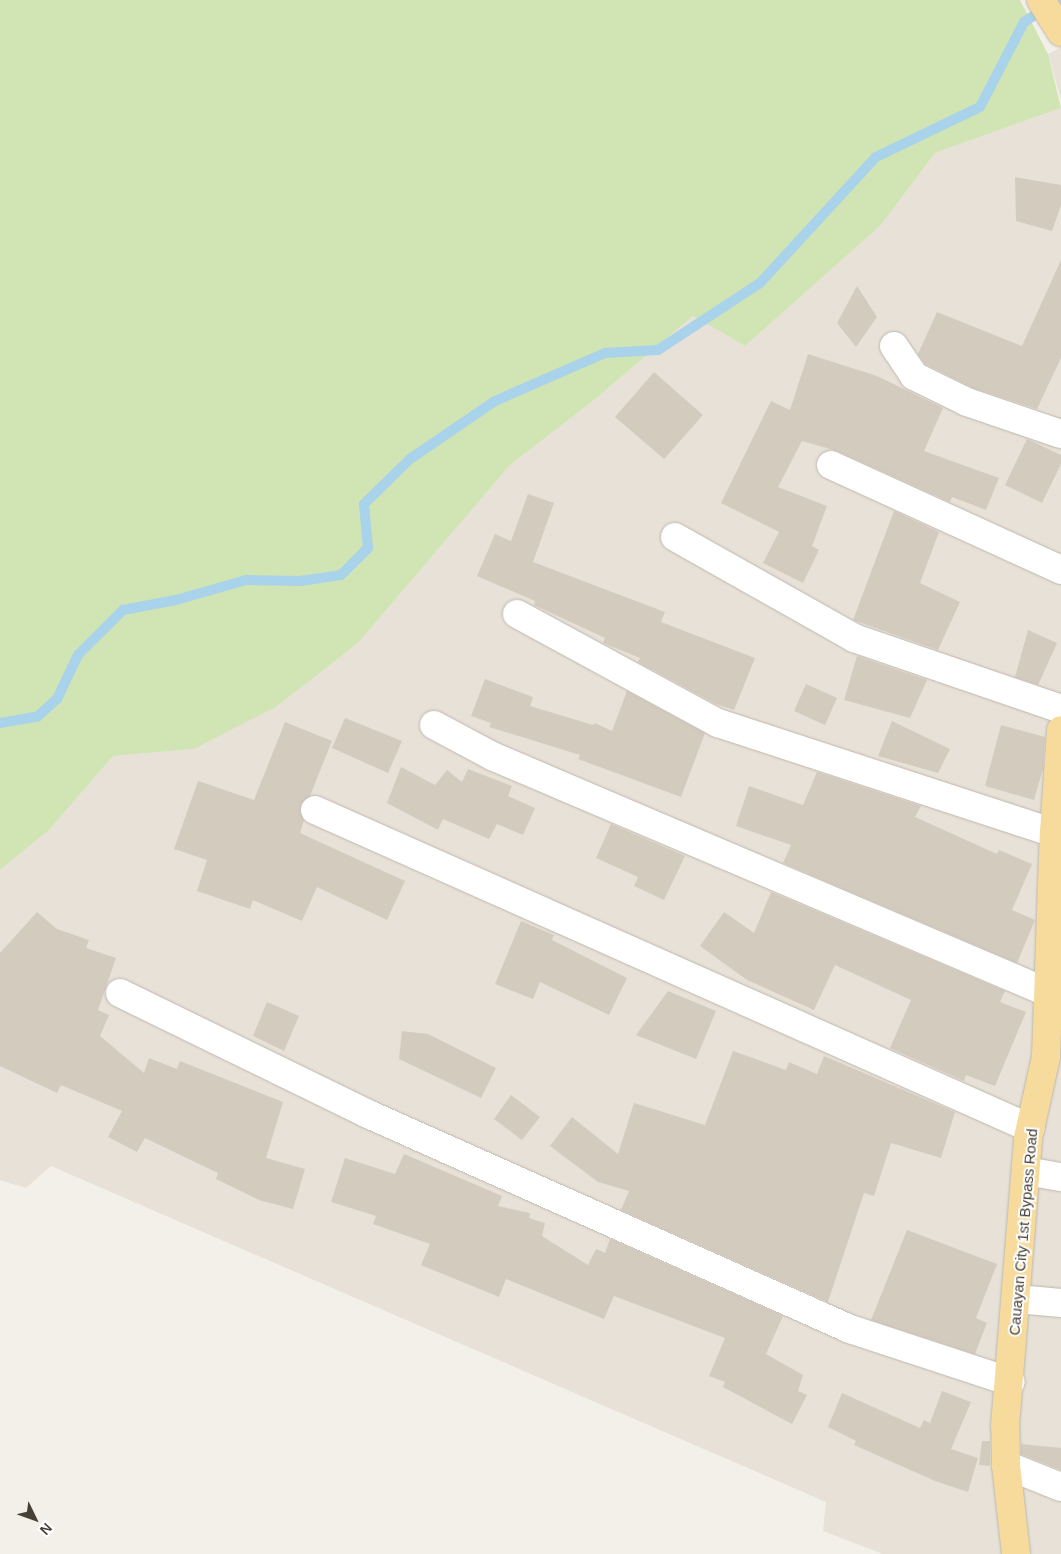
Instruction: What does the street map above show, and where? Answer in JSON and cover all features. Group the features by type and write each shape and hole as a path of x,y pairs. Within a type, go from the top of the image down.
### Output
{"main road":[{"path":"1041,0 1061,32"},
{"name":"Cauayan City 1st Bypass Road","path":"1016,1554 1006,1465 1006,1426 1030,1128 1054,1058 1049,993 1054,833 1061,730"}],"street":[{"path":"894,346 914,376 967,402 1061,434"},
{"path":"831,465 1061,570"},
{"path":"675,538 854,638 1061,709"},
{"path":"517,614 718,722 1054,833"},
{"path":"434,725 492,756 1049,993"},
{"path":"315,810 1030,1128"},
{"path":"120,992 368,1114 841,1325 1011,1382"},
{"path":"1026,1170 1061,1177"},
{"path":"1017,1298 1061,1303"},
{"path":"1006,1465 1061,1487"}],"shaded area":[{"path":"1061,47 1061,100 1048,54"},
{"path":"1061,108 1061,1554 883,1554 823,1531 826,1502 51,1166 26,1188 0,1180 0,870 49,830 113,756 194,749 276,707 358,643 510,465 594,400 693,316 745,346 881,225 935,153"}],"green space":[{"path":"0,0 1020,0 1048,54 1061,108 935,153 881,225 745,346 693,316 594,400 510,465 358,643 276,707 194,749 113,756 49,830 0,870"}],"building":[{"path":"1015,177 1061,185 1061,205 1052,231 1016,221"},
{"path":"1061,260 1061,358 1037,409 973,388 925,364 918,354 937,312 1022,346"},
{"path":"857,286 877,317 856,347 837,323"},
{"path":"808,354 877,376 943,408 924,451 999,478 986,510 952,497 950,502 837,451 802,441 778,487 827,506 812,546 819,550 803,583 763,563 779,532 721,503 771,401 790,410"},
{"path":"654,372 703,415 664,459 615,417"},
{"path":"1027,439 1061,455 1061,464 1042,503 1005,485"},
{"path":"528,494 554,503 533,562 665,612 661,622 755,658 734,710 716,704 638,662 640,658 603,643 605,638 534,605 535,601 477,576 495,534 511,541"},
{"path":"894,511 939,532 920,583 960,602 938,650 853,620"},
{"path":"1028,630 1057,643 1038,685 1015,677"},
{"path":"857,656 927,680 910,718 844,700"},
{"path":"485,679 533,697 530,706 593,725 595,723 612,731 627,691 705,733 681,797 578,759 580,755 489,727 491,723 471,716"},
{"path":"806,684 837,698 825,725 794,711"},
{"path":"345,718 402,741 388,773 332,748"},
{"path":"892,721 950,749 938,773 878,756"},
{"path":"285,722 332,741 310,796 301,804 300,812 304,820 300,833 405,881 387,920 317,887 302,921 253,900 250,909 197,891 207,860 174,849 198,781 254,800"},
{"path":"1001,725 1045,737 1043,769 1034,800 985,786"},
{"path":"401,767 435,785 447,770 462,782 468,769 512,786 508,796 535,808 523,835 497,824 489,839 443,819 438,830 387,803"},
{"path":"817,772 921,806 915,817 997,854 999,850 1032,864 1012,910 1035,920 1017,963 783,863 791,845 736,826 749,786 803,805"},
{"path":"611,824 685,856 664,900 634,886 638,877 596,858"},
{"path":"771,892 1005,991 1000,1002 1026,1012 995,1086 966,1075 964,1081 890,1048 911,1000 835,965 814,1010 747,980 700,946 724,912 754,933"},
{"path":"37,912 57,929 89,940 86,948 116,958 98,1010 109,1015 100,1036 144,1073 149,1058 177,1069 180,1061 283,1102 266,1158 305,1169 293,1209 259,1200 216,1179 218,1173 145,1138 137,1152 108,1137 122,1111 61,1085 57,1093 0,1066 0,953"},
{"path":"521,921 554,935 552,940 627,978 609,1015 540,982 533,999 495,984"},
{"path":"668,991 716,1011 696,1059 636,1035"},
{"path":"267,1002 299,1016 284,1051 253,1036"},
{"path":"402,1031 428,1034 496,1068 481,1098 399,1059"},
{"path":"733,1051 786,1070 789,1062 817,1074 824,1056 955,1112 941,1158 891,1143 874,1196 864,1193 828,1302 621,1210 629,1191 598,1182 550,1146 572,1117 618,1154 634,1103 705,1125"},
{"path":"511,1095 540,1117 522,1140 494,1119"},
{"path":"404,1154 502,1196 498,1206 530,1213 529,1218 545,1223 542,1236 588,1265 596,1249 605,1253 610,1239 783,1316 766,1354 803,1375 798,1391 807,1395 792,1424 723,1387 725,1382 709,1376 725,1338 614,1296 604,1319 506,1279 499,1297 421,1265 430,1244 373,1224 376,1216 331,1202 345,1158 395,1174"},
{"path":"907,1230 997,1264 976,1318 987,1323 975,1354 871,1320"},
{"path":"942,1391 971,1402 951,1449 978,1458 968,1492 935,1481 854,1445 856,1441 828,1427 842,1393 920,1428 924,1420 930,1423"},
{"path":"982,1441 990,1441 990,1466 979,1465"},
{"path":"1021,1444 1061,1448 1061,1470 1021,1454"}],"waterway":[{"path":"0,723 38,716 57,699 78,655 123,610 176,600 246,580 300,581 341,575 368,548 364,504 410,459 495,401 605,353 658,350 760,283 876,157 980,107 1024,22 1058,0"}]}
